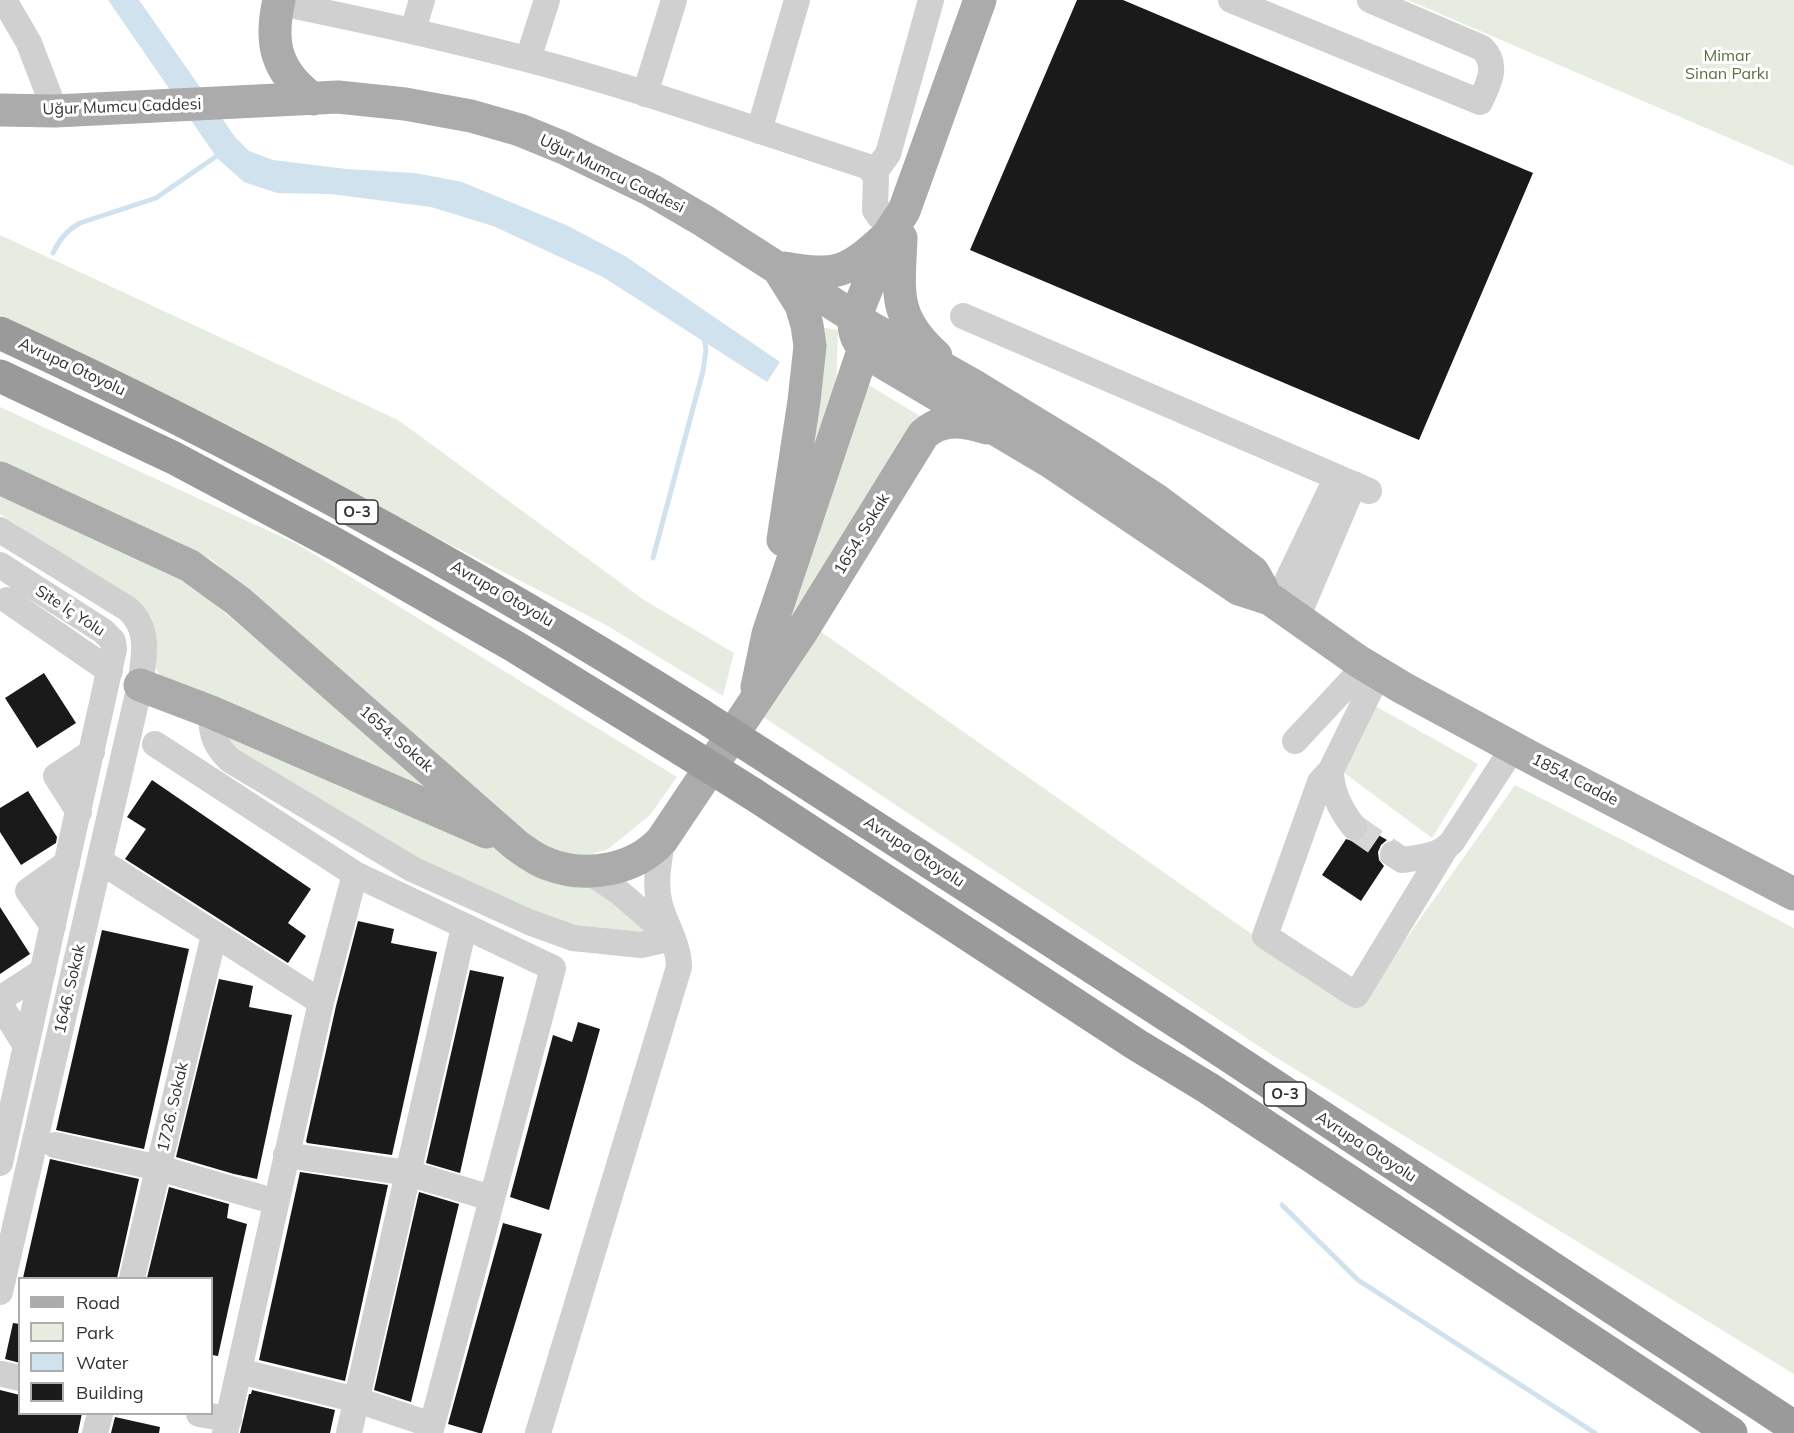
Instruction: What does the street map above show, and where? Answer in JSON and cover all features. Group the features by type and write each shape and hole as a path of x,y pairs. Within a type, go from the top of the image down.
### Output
{"highway":[{"name":"Avrupa Otoyolu","path":"0,333 87,373 320,492 520,604 701,715 1191,1031 1794,1427"},
{"name":"O-3","path":"0,376 174,458 339,546 514,646 753,794 1127,1039 1208,1088 1731,1433"}],"main road":[{"path":"279,0 274,22 276,51 286,74 298,88 313,99"},
{"name":"1654. Sokak","path":"751,709 768,634 863,332 980,0"},
{"name":"Uğur Mumcu Caddesi","path":"0,110 55,111 338,98 405,104 471,116 520,130 564,148 651,190 777,266 863,332"},
{"path":"777,266 814,273 836,272 859,260 898,228"},
{"path":"898,228 900,296 904,316 921,342 964,381"},
{"path":"768,634 804,401 810,346 801,305 777,266"},
{"path":"863,332 964,381 1086,454 1155,499 1253,572 1281,607"},
{"path":"863,332 878,359 1051,462 1239,589 1281,607"},
{"name":"1654. Sokak","path":"0,478 190,566 207,577 256,617 516,845 546,864 588,871 615,868 629,863 655,848 662,840 802,631 923,435 938,424 952,422 977,425 1009,436"},
{"name":"1854. Cadde","path":"1281,607 1367,667 1513,748 1794,894"},
{"path":"140,685 211,712 516,845"}],"street":[{"path":"4,0 29,43 55,111"},
{"path":"297,0 295,6 413,30 528,59 645,94 869,167 874,173"},
{"path":"413,30 422,0"},
{"path":"528,59 547,0"},
{"path":"645,94 674,0"},
{"path":"759,131 797,0"},
{"path":"898,228 877,214 875,210 874,173 888,153 931,0"},
{"path":"1231,0 1480,102 1492,73 1490,58 1482,48 1370,0"},
{"path":"963,316 1353,484 1281,607"},
{"name":"1646. Sokak","path":"0,530 121,603 135,615 143,628 145,643 140,685 0,1293"},
{"name":"Site İç Yolu","path":"0,565 109,635 114,649 26,1046 6,1114 0,1163"},
{"name":"Site İç Yolu","path":"6,600 110,671"},
{"path":"1295,741 1367,667"},
{"path":"1354,827 1342,813 1331,770 1367,667"},
{"path":"211,712 213,739 230,760 412,869 529,922 573,938 641,945 672,938"},
{"path":"155,744 355,874 553,968 431,1429 357,1400 239,1371"},
{"path":"1393,854 1402,860 1436,855 1445,849 1452,842 1513,748"},
{"path":"1331,770 1320,782 1265,936 1356,995 1445,849"},
{"path":"538,1433 677,976 679,958 657,890 656,878 662,840"},
{"path":"100,861 321,1002"},
{"path":"588,871 619,892 672,938"},
{"path":"204,1415 227,1426 321,1002 355,874"},
{"path":"350,1433 464,927"},
{"name":"1726. Sokak","path":"132,1277 214,935"},
{"path":"0,999 43,971"},
{"path":"0,1004 26,1046"},
{"path":"55,1145 159,1168 276,1202"},
{"path":"286,1155 408,1173 491,1198"},
{"path":"96,1433 100,1415"}],"green space":[{"name":"Mimar Sinan Parkı","path":"1408,0 1794,0 1794,166"},
{"path":"0,235 398,420 644,600 734,653 723,696 606,625 422,530 238,430 0,315"},
{"path":"819,327 838,330 836,391 794,513"},
{"path":"864,382 923,418 795,621 785,615"},
{"path":"0,407 297,544 677,777 650,815 608,849 573,860 550,855 212,560 177,542 0,465"},
{"path":"0,496 193,586 432,787 431,791 163,681 123,593 0,514"},
{"path":"817,629 1357,1008 1515,785 1794,928 1794,1374 1272,1055 762,716"},
{"path":"1370,703 1478,764 1432,838 1339,769"},
{"path":"211,712 563,868 672,938 529,922 229,759"}],"water":[{"path":"108,0 139,0 235,137 249,151 273,160 346,169 415,173 462,182 566,225 625,256 780,362 767,382 603,277 493,226 431,207 331,194 277,193 244,182 217,158"}],"building":[{"path":"1077,0 1123,0 1533,173 1419,440 970,250"},
{"path":"44,673 76,723 37,748 5,698"},
{"path":"152,780 311,889 288,923 306,936 288,963 125,859 146,829 127,817"},
{"path":"28,791 57,837 56,843 21,865 0,832 0,808"},
{"path":"1368,829 1387,840 1378,852 1379,860 1384,866 1361,901 1322,875 1346,839 1355,842 1363,839"},
{"path":"0,907 30,954 0,974"},
{"path":"358,921 394,929 391,943 437,952 392,1155 307,1143 306,1141 336,1006"},
{"path":"102,930 189,949 144,1149 56,1130"},
{"path":"470,970 504,977 460,1173 426,1163"},
{"path":"219,979 253,986 249,1007 292,1015 257,1179 176,1157"},
{"path":"578,1022 600,1029 549,1210 510,1197 553,1035 572,1042"},
{"path":"50,1159 139,1179 117,1277 23,1277"},
{"path":"300,1172 388,1185 345,1381 259,1360"},
{"path":"169,1187 229,1204 227,1218 247,1224 218,1356 213,1355 213,1277 147,1277"},
{"path":"419,1192 459,1204 411,1402 374,1390"},
{"path":"503,1223 542,1234 482,1433 479,1433 448,1424"},
{"path":"13,1323 18,1324 18,1362 5,1359"},
{"path":"0,1390 18,1394 18,1415 82,1415 78,1433 0,1433"},
{"path":"252,1390 335,1410 330,1433 240,1433 249,1394"},
{"path":"115,1417 160,1427 159,1433 111,1433"}],"waterway":[{"path":"53,253 64,236 80,223 156,198 221,153"},
{"path":"653,558 703,371 706,350 704,336"},
{"path":"1282,1205 1358,1280 1595,1433"}],"tunnel":[{"path":"1354,827 1393,854"}]}
